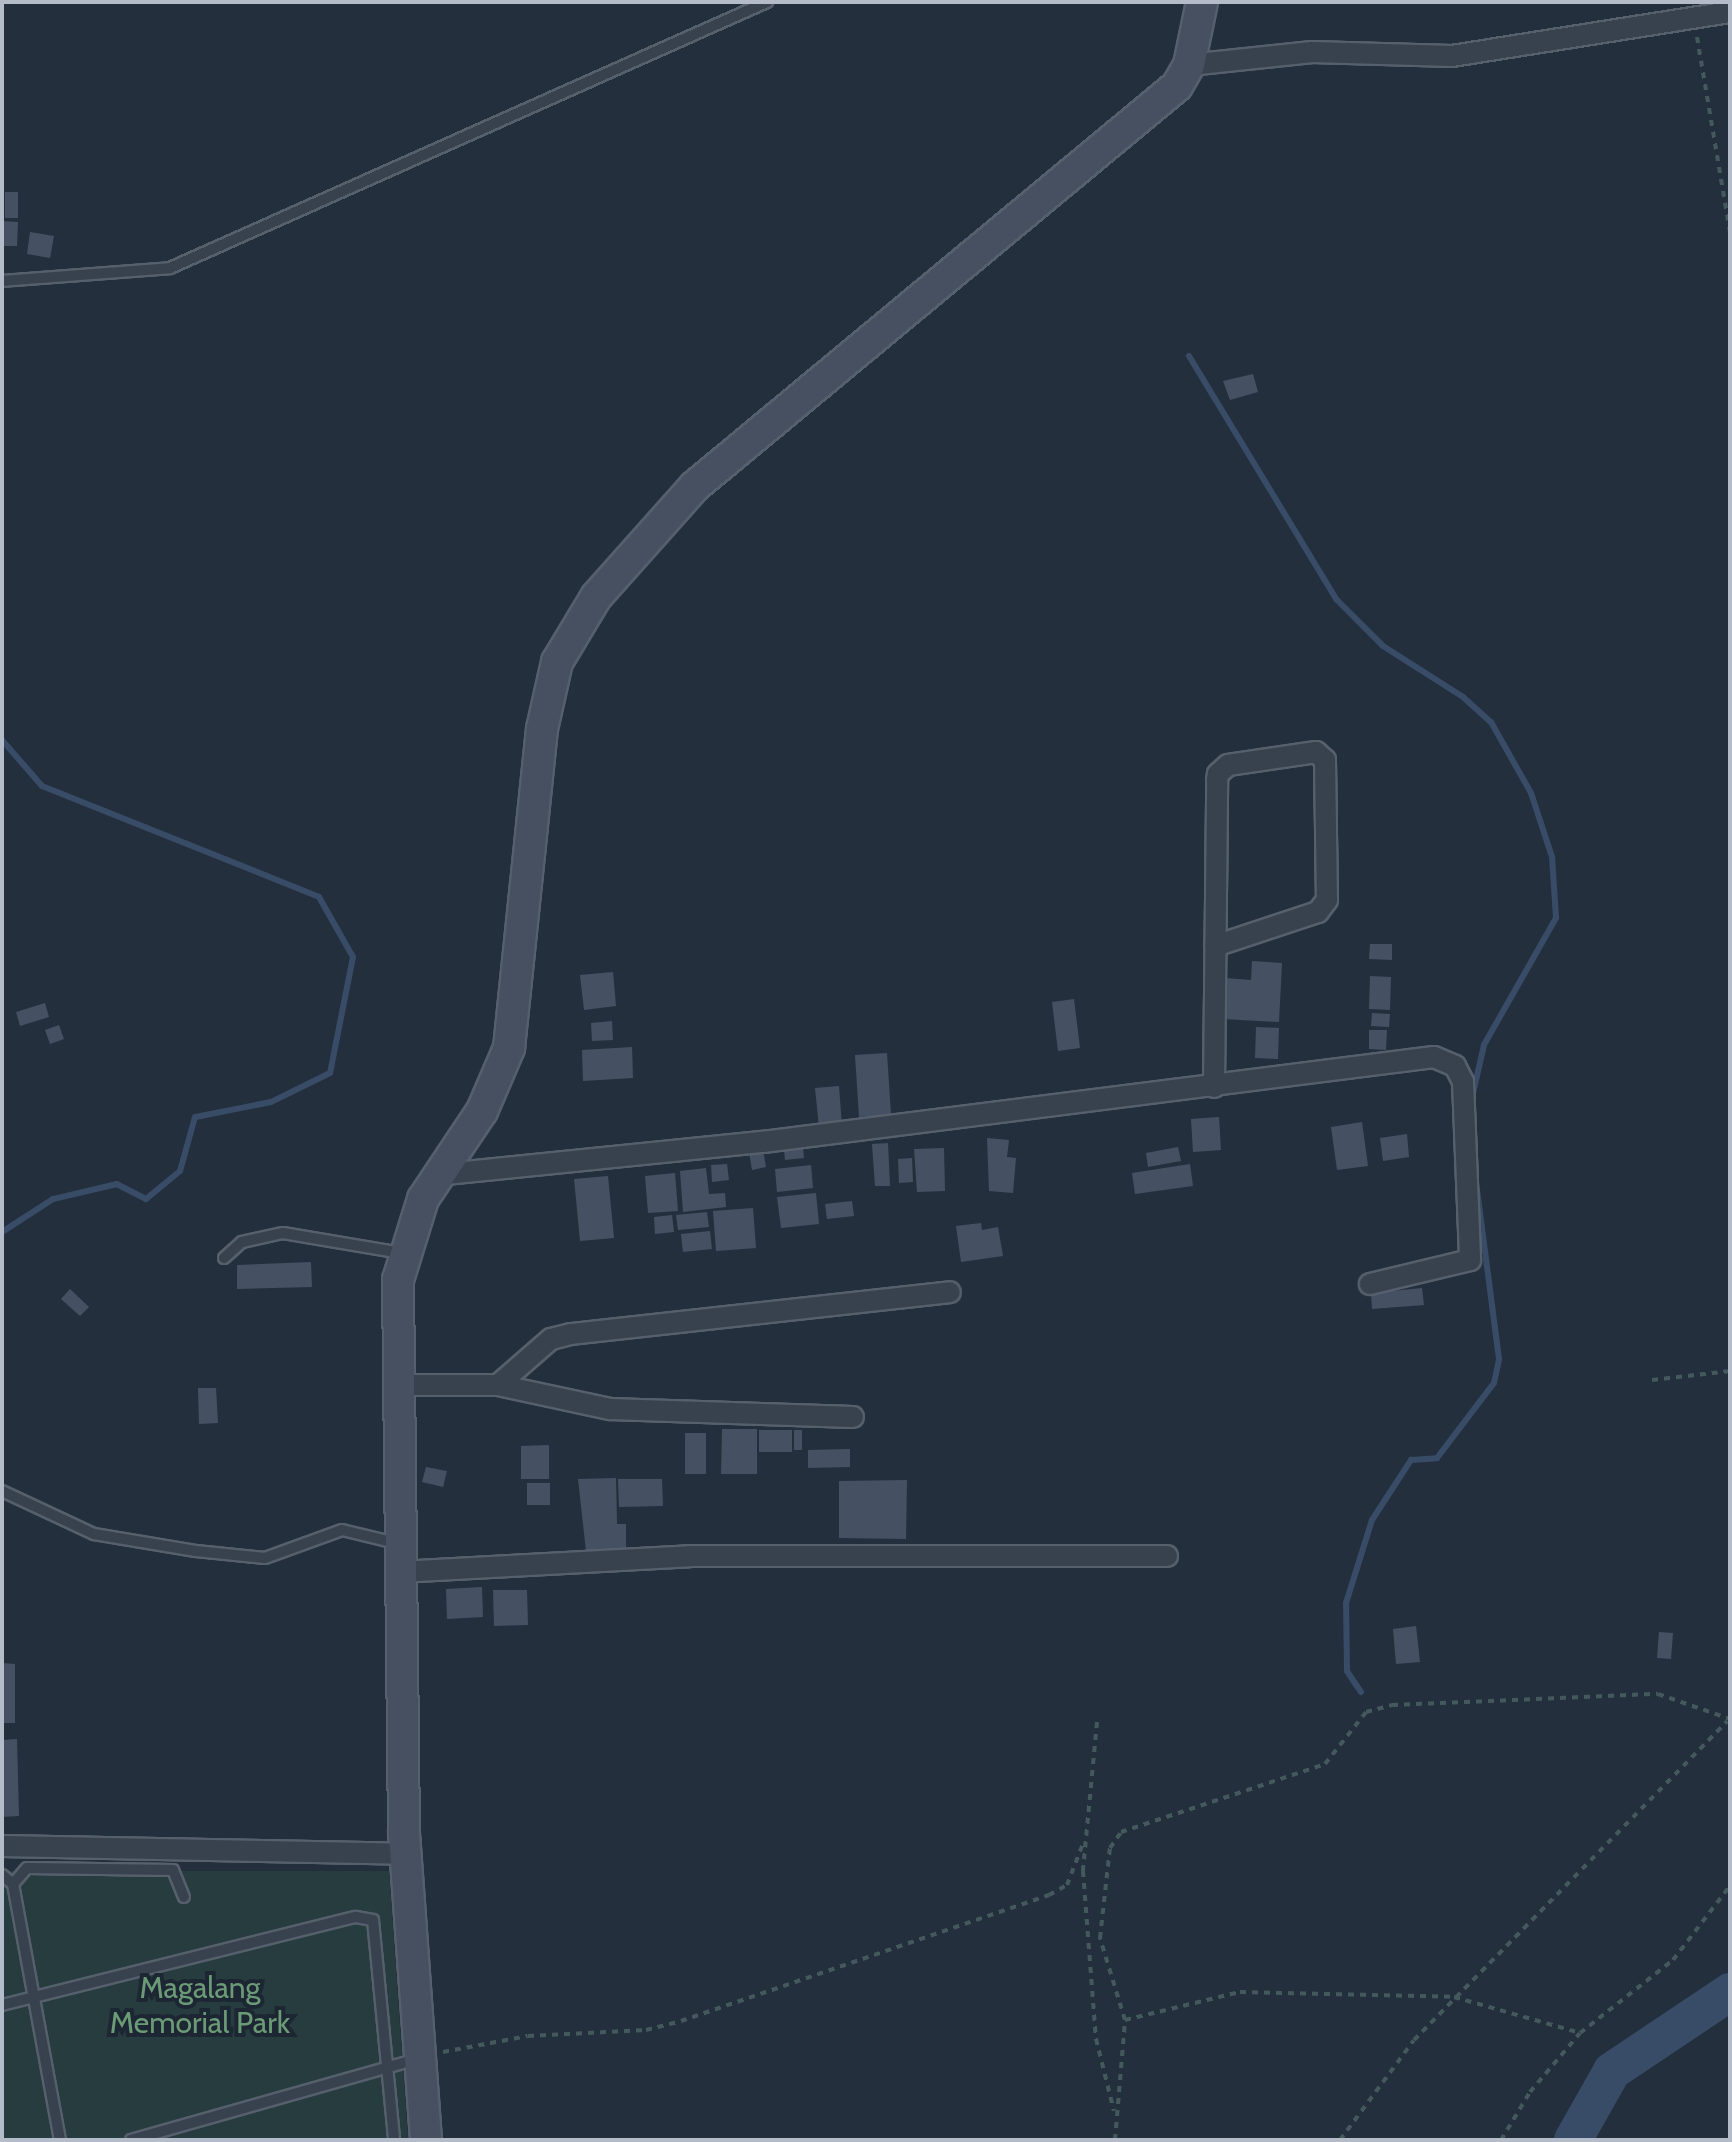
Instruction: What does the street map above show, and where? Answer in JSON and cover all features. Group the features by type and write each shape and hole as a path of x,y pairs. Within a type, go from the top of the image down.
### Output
{"street":[{"path":"426,2140 405,1854 395,1385 403,1253 436,1175 482,1111 509,1048 542,729 557,662 574,629 651,530 695,486 1159,105 1189,65 1202,2"},
{"path":"1189,65 1312,52 1452,56 1730,12"},
{"path":"1214,1087 1215,946 1218,774 1228,765 1316,752 1325,760 1327,900 1318,912 1215,946"},
{"path":"436,1175 1214,1087 1434,1057 1455,1066 1463,1082 1470,1260 1370,1284"},
{"path":"498,1385 551,1339 571,1334 950,1292"},
{"path":"395,1385 498,1385 610,1409 853,1417"},
{"path":"398,1558 1167,1556"},
{"path":"2,1846 405,1854"}],"lane":[{"path":"2,281 170,268 767,2"},
{"path":"224,1258 242,1242 283,1233 403,1253"},
{"path":"2,1491 94,1534 196,1551 265,1558 342,1530 398,1558"},
{"path":"13,1884 27,1868 173,1870 184,1897"},
{"path":"2,1875 13,1884 60,2140"},
{"path":"2,2005 356,1917 373,1920 390,2067 394,2140"},
{"path":"131,2140 420,2059"}],"path":[{"path":"1694,18 1730,232"},
{"path":"1652,1380 1730,1371"},
{"path":"1115,2140 1125,2020 1100,1938 1110,1848 1121,1832 1325,1764 1366,1712 1392,1705 1658,1694 1729,1720 1454,1997 1340,2140"},
{"path":"1097,1722 1084,1841 1096,2039 1115,2118"},
{"path":"420,2059 528,2036 646,2030 681,2021 1049,1895 1067,1885 1084,1841"},
{"path":"1501,2140 1530,2092 1580,2033 1673,1960 1730,1886"},
{"path":"1125,2020 1240,1992 1454,1997 1580,2033"}],"green space":[{"name":"Magalang Memorial Park","path":"2,1871 389,1871 408,2140 2,2140"}],"building":[{"path":"5,192 18,192 18,218 5,218"},
{"path":"2,221 18,222 17,246 2,246"},
{"path":"30,232 54,236 50,258 27,254"},
{"path":"1253,374 1258,392 1230,400 1223,381"},
{"path":"1370,944 1392,944 1392,960 1369,959"},
{"path":"1252,961 1282,963 1279,1022 1223,1019 1225,978 1251,980"},
{"path":"613,972 616,1006 584,1010 580,975"},
{"path":"1370,976 1391,977 1390,1010 1369,1009"},
{"path":"1074,999 1080,1048 1058,1051 1052,1002"},
{"path":"45,1003 49,1017 20,1026 16,1012"},
{"path":"1372,1013 1390,1014 1389,1027 1371,1026"},
{"path":"612,1021 613,1040 592,1041 591,1023"},
{"path":"59,1025 64,1039 50,1044 45,1030"},
{"path":"1256,1027 1279,1028 1278,1059 1255,1058"},
{"path":"1369,1030 1387,1030 1386,1050 1369,1049"},
{"path":"632,1047 633,1078 583,1081 582,1050"},
{"path":"887,1053 891,1115 859,1117 855,1055"},
{"path":"839,1086 842,1126 819,1128 815,1088"},
{"path":"1219,1117 1221,1150 1193,1152 1191,1119"},
{"path":"1362,1122 1368,1166 1337,1170 1331,1127"},
{"path":"1407,1134 1409,1157 1383,1161 1380,1138"},
{"path":"987,1138 1009,1140 1007,1157 1016,1158 1013,1193 989,1191"},
{"path":"888,1143 890,1186 875,1186 872,1144"},
{"path":"1178,1147 1181,1161 1148,1167 1146,1153"},
{"path":"803,1148 804,1158 785,1160 784,1150"},
{"path":"944,1148 945,1191 917,1192 914,1149"},
{"path":"763,1150 766,1167 752,1170 749,1152"},
{"path":"912,1158 913,1182 899,1183 898,1159"},
{"path":"727,1164 729,1180 712,1182 711,1165"},
{"path":"1190,1164 1193,1186 1135,1194 1132,1173"},
{"path":"811,1165 813,1188 777,1192 775,1169"},
{"path":"706,1168 709,1194 725,1193 726,1207 683,1212 680,1171"},
{"path":"675,1173 678,1211 648,1213 645,1176"},
{"path":"608,1176 614,1238 580,1241 574,1179"},
{"path":"816,1193 819,1224 781,1228 777,1197"},
{"path":"852,1201 854,1216 827,1219 825,1204"},
{"path":"753,1208 756,1248 716,1251 713,1211"},
{"path":"707,1212 709,1227 678,1230 676,1215"},
{"path":"672,1215 674,1232 655,1234 654,1217"},
{"path":"981,1223 982,1230 998,1227 1003,1256 961,1262 956,1226"},
{"path":"710,1231 712,1249 683,1252 681,1234"},
{"path":"311,1262 312,1287 237,1289 237,1265"},
{"path":"1422,1288 1424,1305 1372,1309 1371,1293"},
{"path":"70,1289 89,1307 80,1316 61,1299"},
{"path":"198,1388 216,1388 218,1423 199,1424"},
{"path":"722,1429 757,1429 757,1474 721,1474"},
{"path":"759,1430 792,1430 792,1452 759,1452"},
{"path":"794,1430 802,1430 802,1450 794,1450"},
{"path":"685,1433 706,1433 706,1474 685,1474"},
{"path":"549,1445 549,1479 521,1479 521,1446"},
{"path":"850,1449 850,1467 808,1468 808,1450"},
{"path":"426,1467 447,1471 443,1487 422,1482"},
{"path":"616,1478 617,1524 626,1524 626,1551 586,1551 578,1479"},
{"path":"618,1479 662,1479 663,1506 619,1507"},
{"path":"907,1480 906,1539 839,1538 839,1481"},
{"path":"527,1483 550,1483 550,1505 527,1505"},
{"path":"482,1587 483,1617 447,1619 446,1589"},
{"path":"493,1590 527,1590 528,1625 494,1626"},
{"path":"1416,1626 1420,1662 1396,1664 1393,1629"},
{"path":"1659,1632 1673,1633 1671,1659 1657,1658"},
{"path":"2,1663 15,1664 15,1723 2,1723"},
{"path":"17,1739 19,1816 2,1817 2,1740"}],"waterway":[{"path":"1189,356 1337,600 1383,646 1463,697 1491,722 1531,793 1552,857 1556,918 1484,1045 1472,1098"},
{"path":"2,740 42,786 319,897 353,957 330,1073 271,1102 195,1117 180,1171 146,1199 117,1184 53,1199 2,1232"},
{"path":"1361,1692 1347,1671 1346,1603 1372,1520 1411,1460 1437,1458 1494,1383 1499,1359 1477,1189"},
{"path":"1573,2140 1612,2071 1730,1992"}]}
